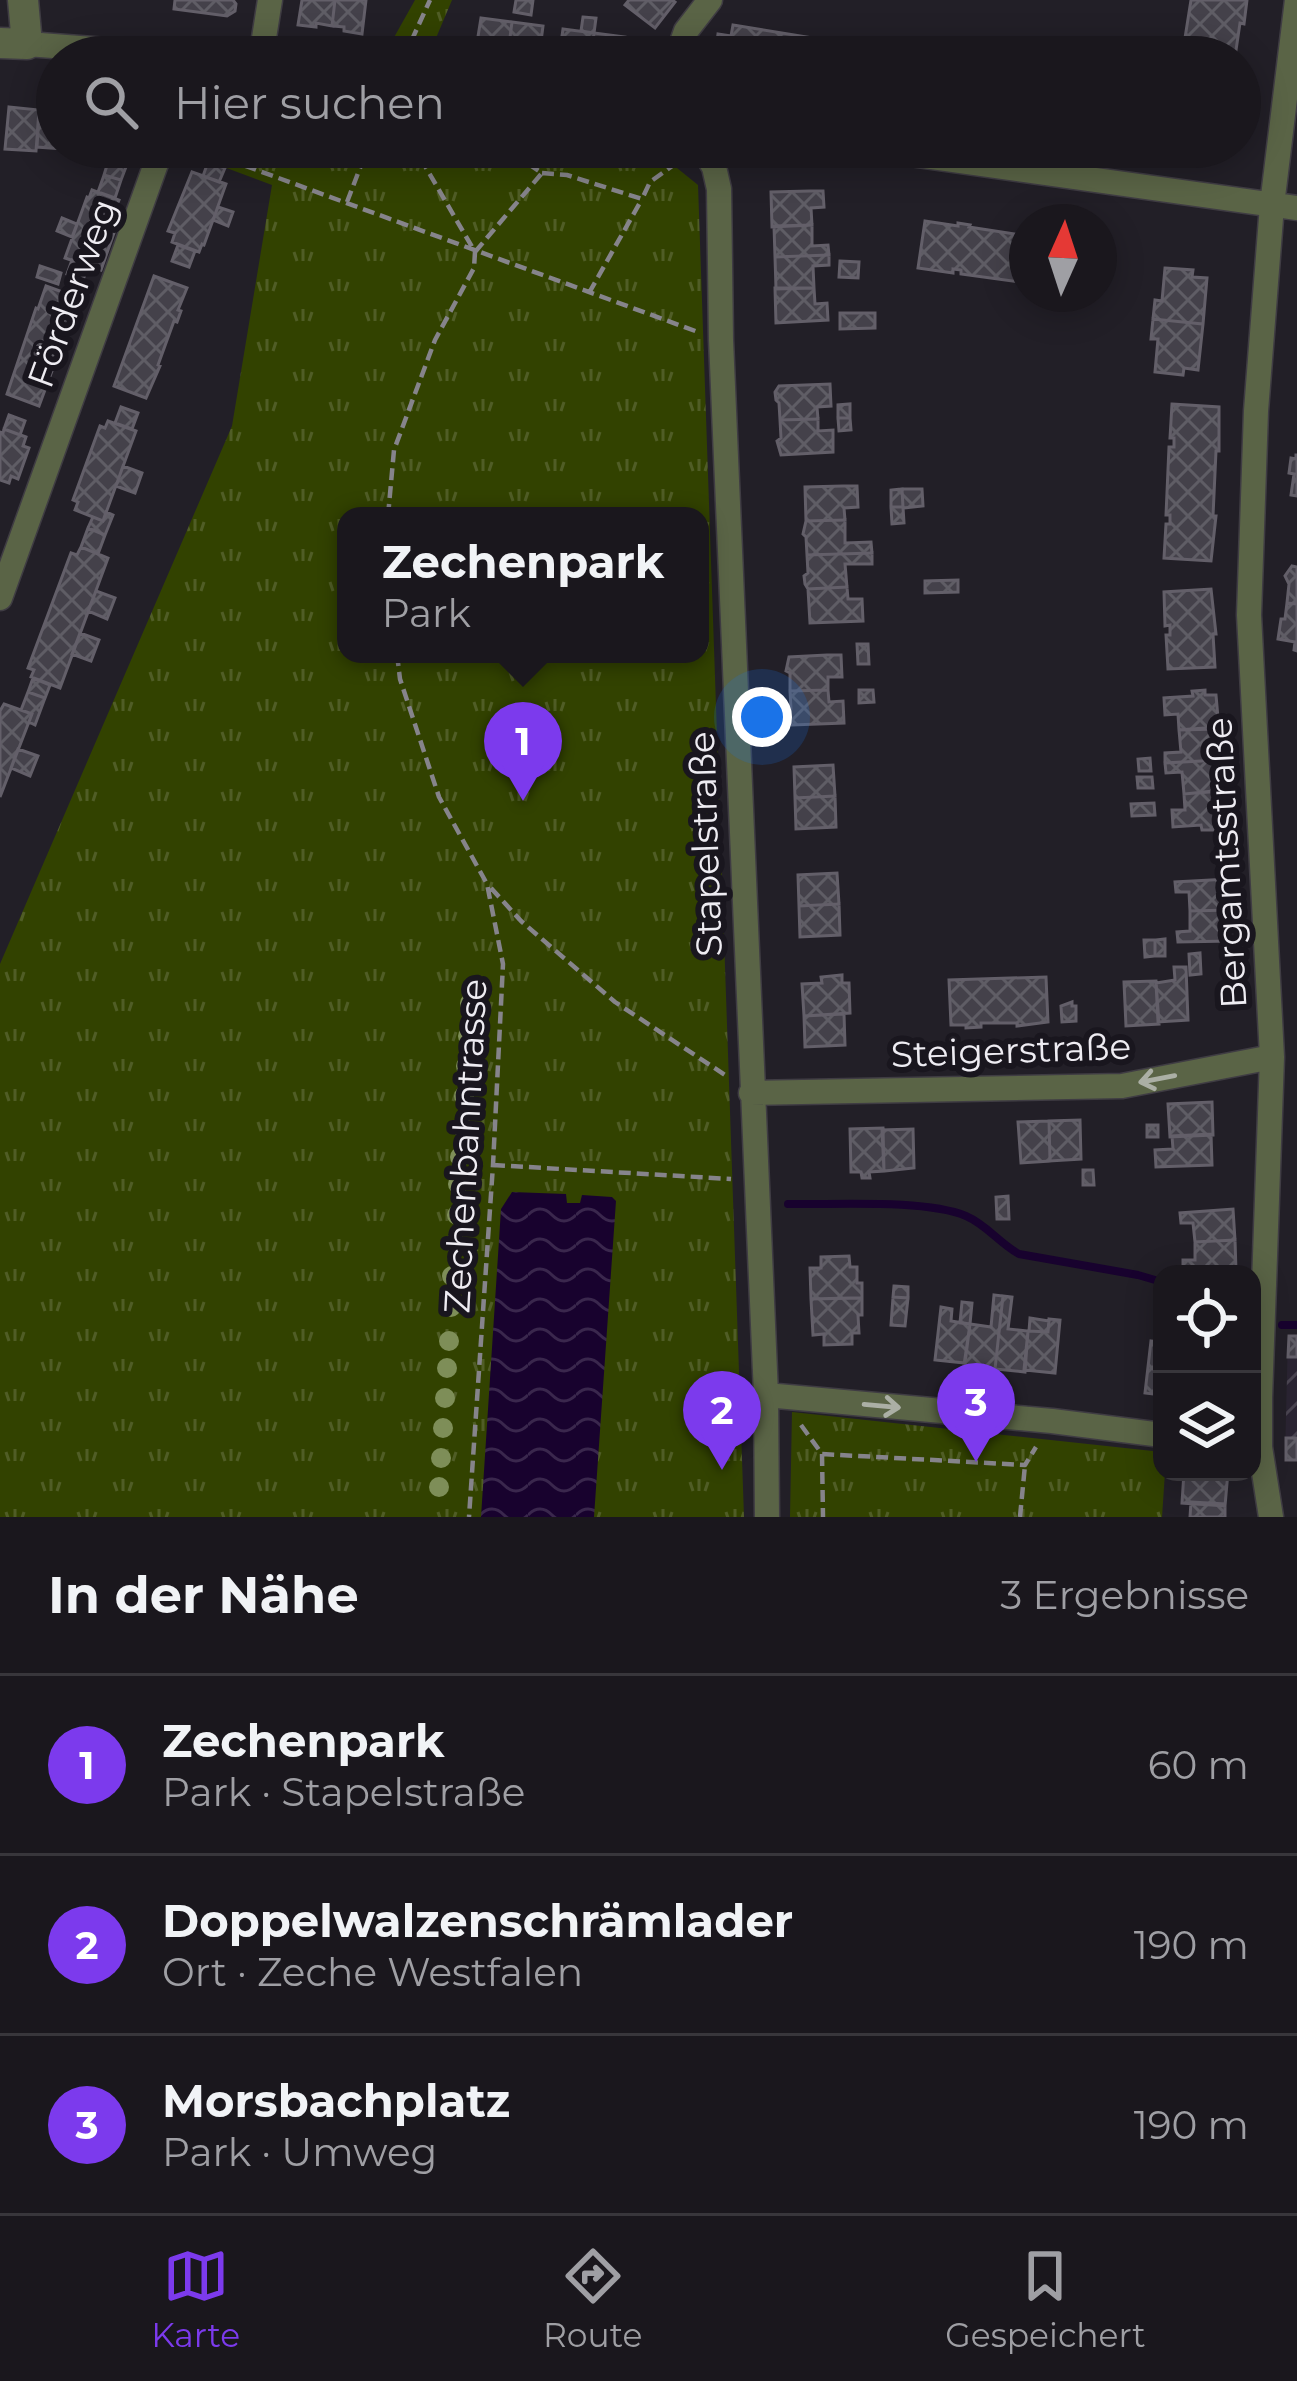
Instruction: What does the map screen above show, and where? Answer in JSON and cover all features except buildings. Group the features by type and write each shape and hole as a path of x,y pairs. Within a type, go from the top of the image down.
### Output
{"street":[{"path":"14,43 22,0"},
{"path":"264,36 270,0"},
{"path":"684,36 710,0"},
{"name":"Bergamtsstraße","path":"1259,1373 1272,1058 1249,615 1256,411 1284,206 1297,0"},
{"name":"Förderweg","path":"0,598 155,168"},
{"name":"Stapelstraße","path":"714,168 719,189 767,1517"},
{"path":"1011,168 1284,206"},
{"name":"Steigerstraße","path":"751,1093 1122,1086 1272,1058"},
{"path":"766,1395 1153,1434"},
{"name":"Bergamtsstraße","path":"1261,1470 1271,1517"}],"path":[{"path":"414,36 430,0"},
{"path":"252,168 721,340"},
{"path":"347,202 360,168"},
{"path":"389,507 394,450 435,340 474,268 475,252 426,168"},
{"path":"534,168 642,199"},
{"path":"589,293 650,182 668,168"},
{"path":"475,252 542,173"},
{"name":"Zechenbahntrasse","path":"398,663 439,797 487,884 503,964 470,1517"},
{"path":"487,884 521,921 615,1002 751,1093"},
{"path":"493,1165 754,1181"},
{"path":"1021,1517 1024,1465 1052,1421"},
{"path":"800,1425 822,1454 823,1517"},
{"path":"822,1454 1024,1465"}],"shaded area":[{"path":"1288,1335 1297,1335 1297,1459 1285,1459"}],"green space":[{"path":"415,0 452,0 437,36 395,36"},
{"path":"226,168 677,168 698,185 744,1517 0,1517 0,964 232,426 272,185"},
{"path":"792,1412 1153,1451 1153,1481 1164,1481 1162,1517 790,1517"}],"water":[{"path":"512,1192 566,1194 567,1203 580,1203 582,1195 616,1201 594,1517 481,1517 501,1209"}],"waterway":[{"path":"788,1204 904,1205 948,1211 973,1220 1019,1254 1153,1279"},
{"path":"1282,1325 1297,1325"}],"place":[{"name":"Zechenpark","path":"523,801"},
{"name":"Morsbachplatz","path":"976,1462"},
{"name":"Doppelwalzenschrämlader","path":"722,1470"}]}
